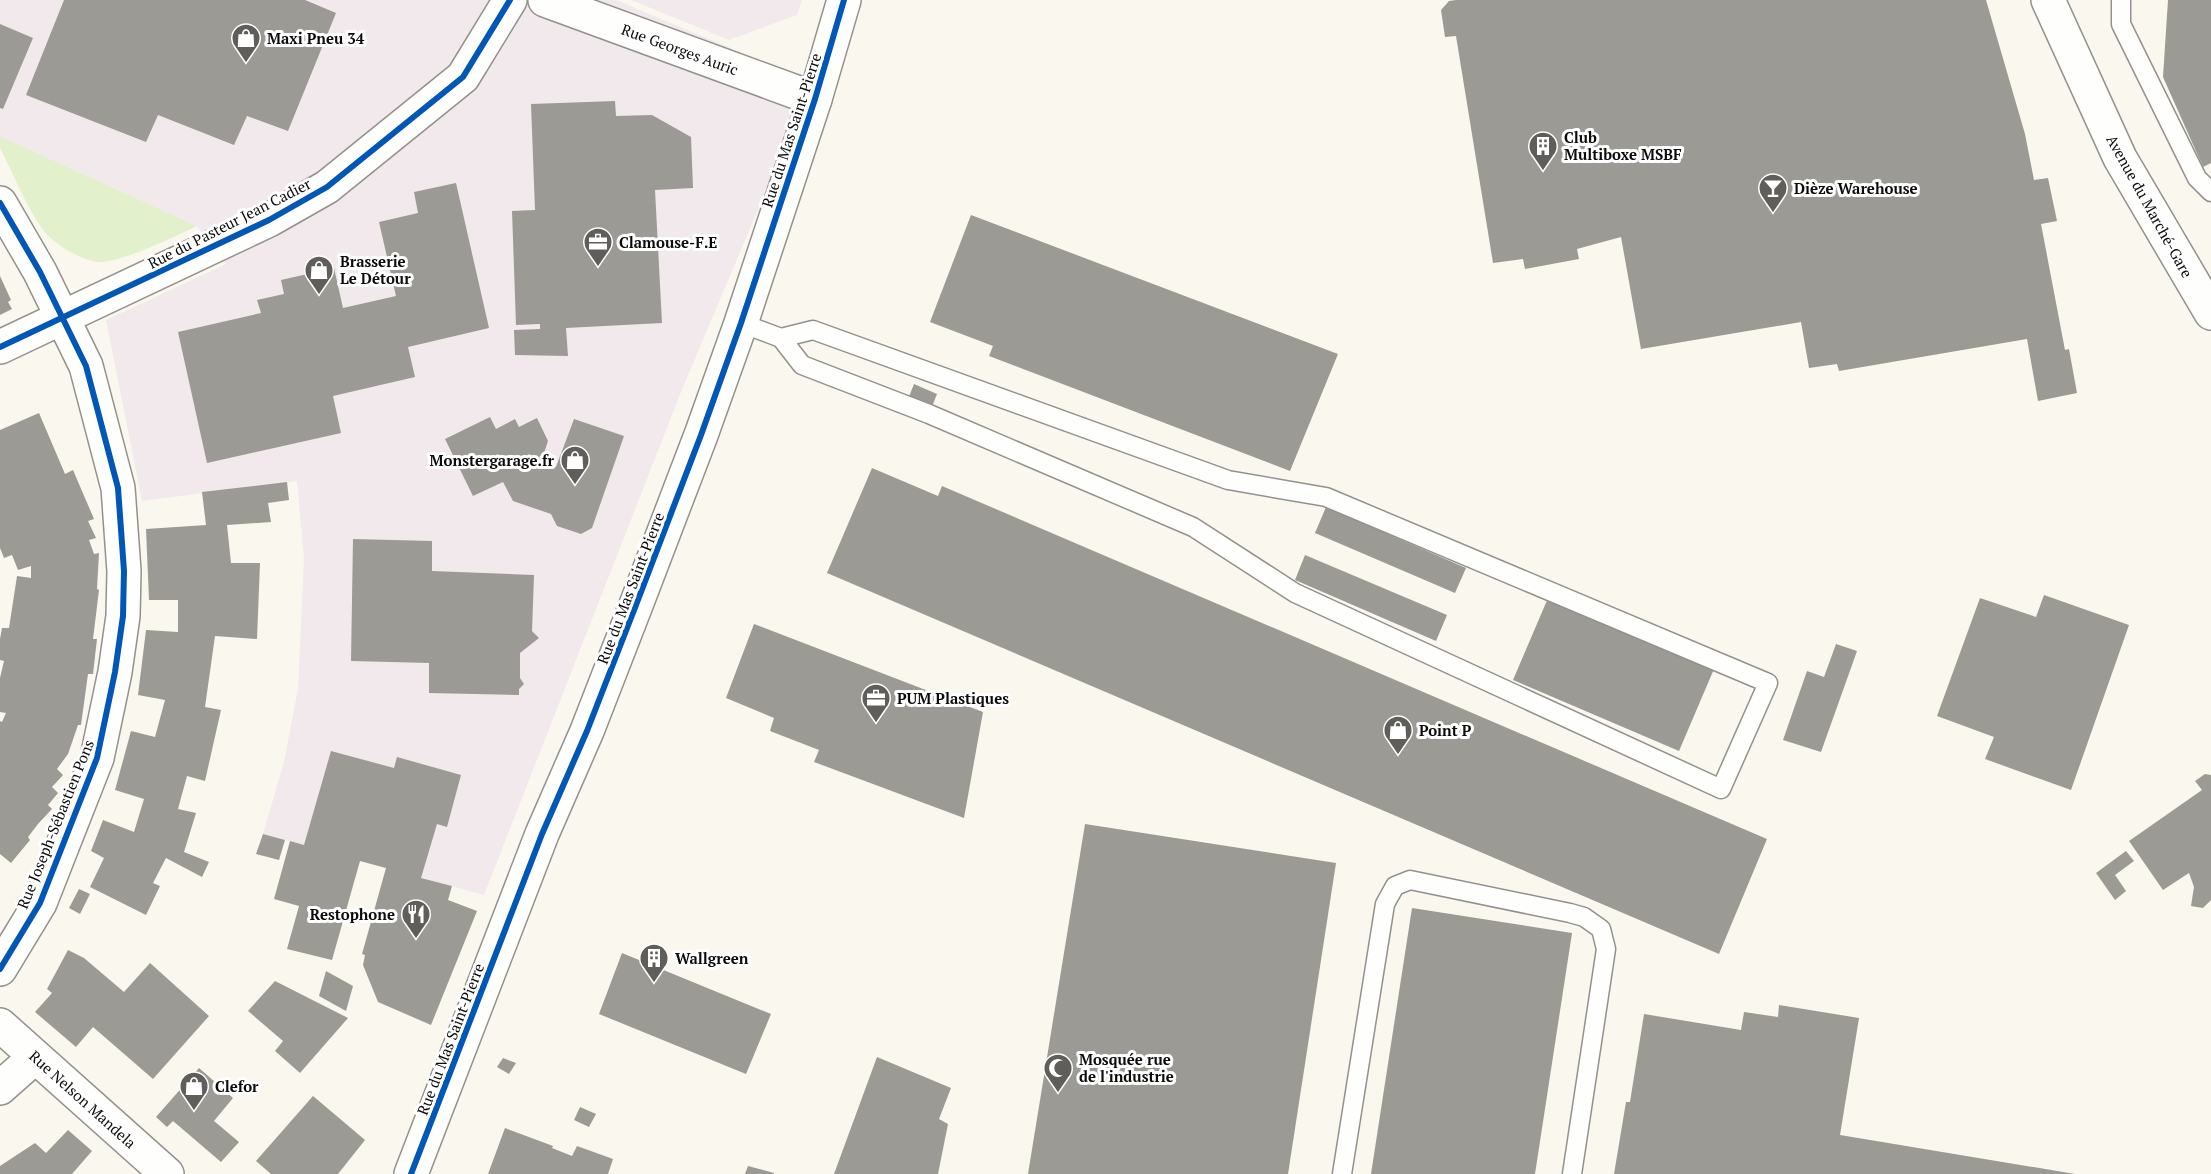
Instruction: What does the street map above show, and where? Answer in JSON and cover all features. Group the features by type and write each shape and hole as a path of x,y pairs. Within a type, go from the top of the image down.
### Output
{"street":[{"name":"Rue du Pasteur Jean Cadier","path":"0,347 269,220 327,187 463,77 510,0"},
{"name":"Rue Georges Auric","path":"545,0 815,99"},
{"name":"Rue du Mas Saint-Pierre","path":"411,1174 542,834 632,616 741,323 815,99 844,0"},
{"name":"Avenue du Marché-Gare","path":"2048,0 2120,158 2211,313"},
{"name":"Rue Joseph-Sébastien Pons","path":"0,204 40,272 86,366 118,488 124,572 123,616 116,672 97,758 40,903 0,969"},
{"name":"Rue Nelson Mandela","path":"0,1025 167,1174"},
{"path":"0,1088 35,1057"}],"lane":[{"path":"2121,0 2121,24 2197,178 2211,192"},
{"path":"741,323 781,338 802,365 929,414 1193,527 1295,593 1721,789 1768,683 1326,497 1228,480 813,330 781,338"},
{"path":"1342,1174 1385,904 1395,886 1410,880 1570,913 1584,917 1601,929 1606,949 1572,1174"}],"shaded area":[{"path":"0,0 616,0 812,82 683,387 484,895 263,834 284,762 298,689 304,558 297,481 142,501 106,320 226,264 197,226 0,136"},
{"path":"631,0 802,0 797,15 729,40"}],"green space":[{"path":"0,136 197,226 125,257 102,262 78,256 54,241 37,221 0,148"}],"building":[{"path":"64,0 305,0 336,13 288,131 247,116 234,145 158,115 146,142 26,95"},
{"path":"1986,0 2025,134 2034,180 2048,178 2057,221 2041,224 2065,350 2069,349 2077,393 2038,401 2027,339 1839,371 1837,364 1809,368 1801,322 1641,349 1621,237 1577,249 1579,259 1525,269 1523,259 1493,263 1456,36 1445,37 1441,10 1449,1"},
{"path":"2168,0 2211,0 2211,163 2203,167 2163,77"},
{"path":"0,24 33,38 3,109 0,108"},
{"name":"Clamouse-F.E","path":"615,101 616,116 652,115 691,137 693,188 655,190 662,323 566,328 568,356 515,355 514,330 540,329 540,324 516,325 512,211 535,210 531,104"},
{"path":"456,183 489,328 408,347 415,377 333,396 341,433 207,463 178,332 261,313 257,300 284,294 281,280 334,268 343,308 396,296 379,222 418,213 414,192"},
{"path":"971,215 1338,354 1290,471 989,356 993,346 930,322"},
{"path":"0,276 11,300 8,302 12,309 0,315"},
{"path":"914,384 937,394 931,409 908,399"},
{"path":"39,413 65,474 73,470 94,519 88,521 96,538 89,540 94,554 99,553 97,589 99,590 93,639 97,639 93,674 88,674 81,725 78,725 68,754 57,769 63,775 52,787 58,793 48,805 52,809 28,837 30,840 11,863 0,854 0,721 2,722 6,713 0,712 0,678 4,661 0,660 0,639 2,628 9,628 17,576 31,578 31,566 18,570 12,555 4,558 0,548 0,430"},
{"path":"490,417 496,429 515,419 519,427 537,418 548,441 541,462 556,467 574,419 624,436 592,528 581,534 557,526 551,514 513,501 503,482 473,496 445,439"},
{"name":"Point P","path":"872,468 938,496 942,486 1767,839 1719,954 827,573"},
{"path":"287,482 289,500 268,503 271,522 227,525 231,563 260,563 257,639 215,636 205,707 221,710 205,781 187,776 178,809 196,813 184,852 209,862 202,877 166,858 153,883 160,886 146,915 90,887 104,858 91,851 103,820 134,832 144,799 115,790 131,731 155,737 165,700 138,695 146,630 178,632 178,600 149,600 146,529 206,525 202,492"},
{"path":"1326,507 1466,568 1455,593 1315,533"},
{"path":"353,539 432,541 432,571 534,575 532,631 539,638 520,653 520,678 524,684 519,689 519,695 429,693 429,663 351,661"},
{"path":"1305,555 1447,615 1436,641 1295,580"},
{"path":"2044,595 2129,625 2071,790 1985,759 1994,737 1937,716 1980,598 2036,617"},
{"path":"1548,598 1714,669 1679,751 1513,680"},
{"name":"PUM Plastiques","path":"754,624 983,712 964,818 814,762 819,750 770,731 774,718 726,698"},
{"path":"1836,644 1857,651 1821,752 1783,740 1807,671 1824,677"},
{"path":"331,751 394,768 397,757 461,775 447,827 437,824 421,878 452,886 448,900 477,911 431,1025 378,1002 363,965 365,955 362,954 386,868 360,861 332,960 287,949 299,906 274,899 290,841 304,845"},
{"path":"2205,774 2211,775 2211,900 2203,908 2191,906 2194,887 2189,873 2163,890 2129,841 2202,790 2195,781"},
{"path":"1085,824 1336,863 1288,1174 1028,1174"},
{"path":"263,834 285,840 279,860 256,854"},
{"path":"2126,851 2134,861 2115,875 2126,891 2115,900 2096,873"},
{"path":"79,889 90,894 80,914 69,908"},
{"path":"1412,908 1572,933 1535,1174 1371,1174"},
{"path":"68,950 84,958 124,992 150,963 209,1016 153,1079 93,1027 76,1047 35,1012 52,993 47,989"},
{"name":"Wallgreen","path":"622,953 771,1014 746,1074 599,1014"},
{"path":"326,971 353,986 346,1011 319,996"},
{"path":"275,981 348,1018 300,1073 275,1051 283,1041 248,1011"},
{"path":"1779,1005 1859,1018 1840,1135 2075,1174 1614,1174 1626,1102 1630,1102 1644,1014 1741,1030 1744,1012 1778,1017"},
{"path":"877,1057 951,1088 939,1119 948,1124 938,1174 834,1174"},
{"path":"503,1058 516,1063 509,1074 497,1067"},
{"path":"199,1068 233,1098 214,1121 239,1142 221,1162 173,1121 167,1127 156,1117"},
{"path":"313,1096 365,1140 338,1174 271,1174 256,1161"},
{"path":"580,1107 596,1114 589,1127 574,1120"},
{"path":"505,1128 553,1146 552,1148 572,1156 577,1146 613,1159 608,1174 488,1174"},
{"path":"68,1130 92,1151 72,1174 0,1174 0,1166 35,1143 46,1153"},
{"path":"748,1166 774,1173 774,1174 745,1174"}],"cycle path":[{"path":"0,347 269,220 327,187 463,77 510,0"},
{"path":"411,1174 542,834 587,731 701,435 741,323 815,99 844,0"},
{"path":"0,203 40,272 86,366 118,488 124,571 123,616 115,672 97,758 40,903 0,969"}],"place":[{"name":"Maxi Pneu 34","path":"246,64"},
{"name":"Club Multiboxe MSBF","path":"1543,172"},
{"name":"Dièze Warehouse","path":"1773,214"},
{"name":"Clamouse-F.E","path":"598,268"},
{"name":"Brasserie Le Détour","path":"319,296"},
{"name":"Monstergarage.fr","path":"575,486"},
{"name":"PUM Plastiques","path":"876,724"},
{"name":"Point P","path":"1398,756"},
{"name":"Restophone","path":"416,940"},
{"name":"Wallgreen","path":"654,984"},
{"name":"Mosquée rue de l'industrie","path":"1058,1094"},
{"name":"Clefor","path":"194,1112"}]}
